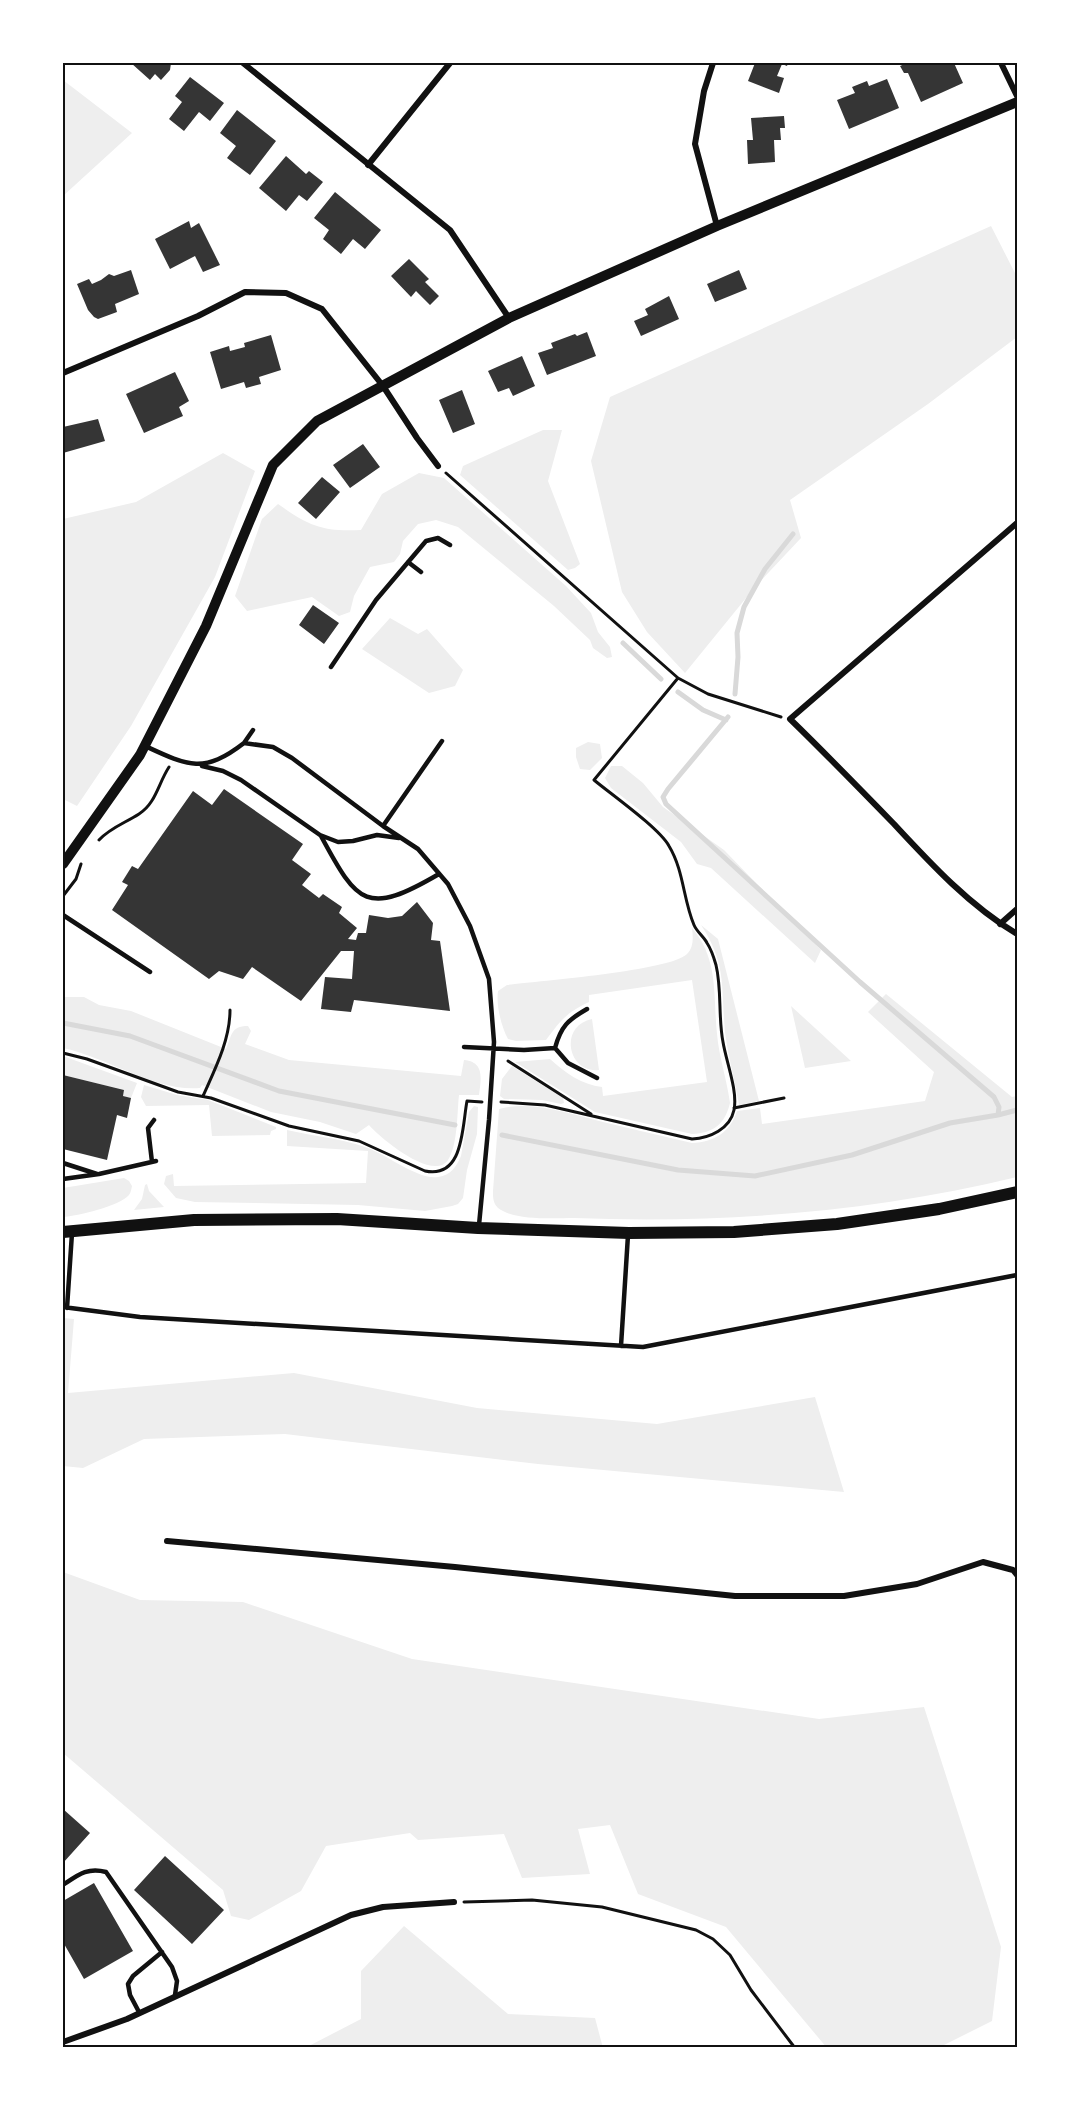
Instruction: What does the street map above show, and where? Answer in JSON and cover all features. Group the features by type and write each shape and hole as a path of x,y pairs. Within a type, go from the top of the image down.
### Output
{"main road":[{"path":"68,1232 206,1220 337,1219 478,1228 628,1233 734,1232 837,1224 939,1209 1017,1192"}],"street":[{"path":"243,63 450,230 510,318"},
{"path":"368,165 450,63"},
{"path":"713,63 704,91 695,144 717,226"},
{"path":"1001,63 1017,96"},
{"path":"63,864 144,746 206,626 273,465 317,421 510,318 717,226 1017,102"},
{"path":"63,373 198,316 245,292 286,293 322,309 383,386 438,466"},
{"path":"1017,522 790,719 831,758 937,870 1000,924 1017,934"},
{"path":"1000,924 1017,909"},
{"path":"167,1541 455,1567 735,1596 844,1596 917,1584 983,1562 1015,1572"},
{"path":"63,2042 140,2012 351,1915 383,1907 454,1902"}],"lane":[{"path":"331,667 376,600 426,541 438,538 450,545"},
{"path":"408,562 421,572"},
{"path":"202,765 228,756 244,743 253,730"},
{"path":"383,826 441,741"},
{"path":"244,743 273,747 418,849 448,884 470,926 489,979 493,1050 489,1120 478,1228"},
{"path":"144,746 174,759 223,771 241,780 320,835 338,842 377,835 402,838"},
{"path":"320,835 353,889 364,897 379,899 395,897 439,874"},
{"path":"63,915 150,972"},
{"path":"555,1048 559,1032 569,1020 587,1009"},
{"path":"464,1047 493,1050 555,1048"},
{"path":"555,1048 568,1063 597,1078"},
{"path":"63,1179 154,1162 148,1128 154,1120"},
{"path":"63,1163 99,1174"},
{"path":"68,1232 65,1308 140,1317 643,1347 1017,1275"},
{"path":"621,1346 628,1233"},
{"path":"63,1885 80,1874 95,1870 106,1872 172,1967 177,1981 175,1995"},
{"path":"140,2012 130,1995 128,1984 133,1976 162,1952"}],"path":[{"path":"438,466 678,678 708,694 790,719"},
{"path":"496,1102 544,1105 692,1139 705,1138 716,1133 726,1124 735,1108 734,1091 722,1040 716,965 707,943 694,926 676,859 668,843 594,780 678,678"},
{"path":"95,844 116,826 140,814 156,797 174,759"},
{"path":"63,896 76,879 84,857"},
{"path":"202,1096 221,1054 230,1023 230,1010"},
{"path":"493,1050 592,1115"},
{"path":"63,1053 87,1059 178,1092 202,1096 289,1126 359,1141 434,1173 447,1170 456,1159 467,1101 476,1101"},
{"path":"735,1108 784,1098"},
{"path":"454,1902 532,1900 602,1907 696,1930 712,1939 730,1954 751,1990 795,2048"}],"shaded area":[{"path":"63,80 132,133 63,196"},
{"path":"991,226 1017,277 1017,337 928,404 790,500 801,538 755,587 685,673 647,632 622,592 591,461 610,397"},
{"path":"543,430 562,430 548,481 580,564 568,570 460,475 463,466"},
{"path":"223,453 255,471 215,577 131,726 77,806 63,799 63,519 136,502"},
{"path":"419,473 444,478 566,586 591,613 598,632 610,647 612,657 607,658 593,648 590,640 554,606 458,527 436,520 418,524 403,541 400,554 394,562 370,567 354,596 350,612 339,616 312,597 247,611 235,596 262,519 278,504 299,518 317,526 336,530 361,530 382,494"},
{"path":"390,618 418,634 427,629 463,670 455,686 429,693 362,649"},
{"path":"588,742 600,744 602,758 590,770 580,769 576,748"},
{"path":"611,766 622,766 643,783 663,807 724,850 821,950 815,963 711,868 697,864 681,842 611,788 605,778"},
{"path":"701,925 718,939 759,1101 739,1105 725,1032 719,964"},
{"path":"692,928 701,940 711,965 718,1043 730,1103 725,1117 717,1126 707,1132 692,1134 595,1112 515,1062 550,1059 561,1069 587,1084 602,1087 603,1096 707,1082 692,980 589,995 589,1002 564,1018 546,1040 508,1039 501,1022 498,1003 498,991 507,985 631,970 676,960 687,954 691,948"},
{"path":"886,994 1012,1097 1017,1096 1017,1177 963,1189 853,1207 741,1217 534,1218 505,1212 495,1204 493,1191 499,1109 525,1106 551,1109 692,1143 708,1141 726,1130 737,1111 760,1108 762,1124 925,1101 934,1072 868,1012"},
{"path":"63,997 84,997 99,1005 131,1011 226,1049 235,1030 248,1026 251,1031 245,1044 289,1060 461,1076 464,1060 471,1061 480,1072 479,1095 459,1095 451,1154 448,1160 441,1165 431,1166 407,1156 369,1125 356,1134 320,1122 271,1112 202,1085 200,1088 183,1088 166,1085 80,1052 63,1048"},
{"path":"791,1006 851,1061 805,1068"},
{"path":"592,1019 599,1070 588,1069 580,1065 571,1049 574,1030 581,1023"},
{"path":"63,1056 137,1083 131,1098 123,1096 124,1090 63,1075"},
{"path":"512,1066 563,1098 564,1103 504,1099 500,1096 502,1079"},
{"path":"144,1085 177,1095 208,1100 276,1127 276,1129 271,1131 270,1135 212,1136 209,1105 146,1106 141,1097"},
{"path":"474,1106 478,1107 477,1134 467,1170 463,1198 458,1204 452,1206 425,1211 358,1205 195,1202 176,1198 164,1184 166,1176 173,1174 174,1186 366,1183 368,1151 287,1146 287,1130 355,1144 373,1150 421,1174 430,1177 443,1176 452,1170 461,1156 469,1112"},
{"path":"124,1178 132,1186 130,1194 124,1199 98,1210 63,1217 63,1188"},
{"path":"147,1184 149,1191 164,1207 134,1210 142,1199"},
{"path":"63,1318 74,1319 68,1393 294,1373 477,1408 657,1424 815,1397 844,1492 538,1464 285,1434 144,1439 83,1468 63,1466"},
{"path":"63,1572 140,1600 243,1602 412,1659 819,1719 924,1707 1001,1947 992,2021 938,2048 827,2048 726,1927 638,1894 610,1825 578,1829 590,1874 522,1878 504,1834 418,1840 410,1833 326,1846 301,1891 249,1920 231,1916 223,1890 63,1753"},
{"path":"404,1926 508,2014 595,2018 603,2048 305,2048 361,2019 361,1971"}],"building":[{"path":"131,63 171,63 170,70 161,80 155,74 150,80"},
{"path":"755,63 788,63 787,66 782,64 777,76 784,78 779,93 748,81"},
{"path":"907,63 918,65 954,63 963,83 921,102 908,73 904,73 900,66"},
{"path":"190,77 224,103 210,121 199,112 184,131 169,119 182,102 175,96"},
{"path":"887,79 899,108 849,129 837,100 855,93 852,87 867,81 869,86"},
{"path":"237,110 276,141 250,175 227,158 236,146 220,133"},
{"path":"784,116 785,128 780,128 781,140 774,140 775,162 748,164 747,140 753,140 751,118"},
{"path":"286,156 306,174 309,171 323,182 307,201 299,195 286,211 259,188"},
{"path":"335,192 381,230 365,249 353,239 341,254 323,239 329,230 314,218"},
{"path":"189,221 191,228 199,223 220,265 203,272 195,256 170,269 155,239"},
{"path":"409,259 429,279 425,282 439,296 430,305 416,291 411,297 391,276"},
{"path":"131,270 139,294 115,304 117,312 98,319 94,317 88,310 77,284 89,279 92,284 109,274 114,276"},
{"path":"739,270 747,289 715,302 707,284"},
{"path":"669,296 679,319 641,336 634,321 648,315 645,309"},
{"path":"587,332 596,356 547,375 538,353 553,348 551,343"},
{"path":"271,335 281,370 259,377 261,384 246,388 244,382 221,389 210,352 229,346 230,351 245,347 244,343"},
{"path":"522,356 535,386 513,396 509,388 498,392 488,371"},
{"path":"175,372 189,401 179,407 183,416 144,433 126,394"},
{"path":"462,390 475,424 453,433 439,400"},
{"path":"98,419 105,441 63,453 63,427"},
{"path":"363,444 380,467 350,488 333,465"},
{"path":"322,477 340,492 316,519 298,503"},
{"path":"313,605 339,623 324,644 299,625"},
{"path":"224,789 303,844 292,860 311,874 302,885 319,898 323,894 342,907 339,913 357,928 348,939 356,940 358,933 366,933 369,915 388,918 402,916 417,902 433,923 431,940 440,941 450,1011 354,1000 351,1012 321,1009 325,977 352,979 354,951 341,951 301,1001 252,967 243,979 219,971 209,979 112,910 128,885 122,882 132,866 138,869 193,791 212,805"},
{"path":"63,1075 124,1090 123,1096 131,1098 127,1118 117,1115 107,1160 63,1149"},
{"path":"63,1809 90,1833 63,1863"},
{"path":"165,1856 224,1910 192,1944 134,1890"},
{"path":"94,1883 133,1951 84,1979 63,1942 63,1901"}],"waterway":[{"path":"735,694 737,633 744,607 765,569 793,534"},
{"path":"623,643 661,679"},
{"path":"678,692 703,710 726,720"},
{"path":"728,717 668,789 663,797 666,804 860,982 994,1097 999,1107 998,1115"},
{"path":"63,1023 130,1036 279,1091 455,1125"},
{"path":"502,1135 678,1170 755,1176 852,1155 950,1123 1017,1110"}]}
